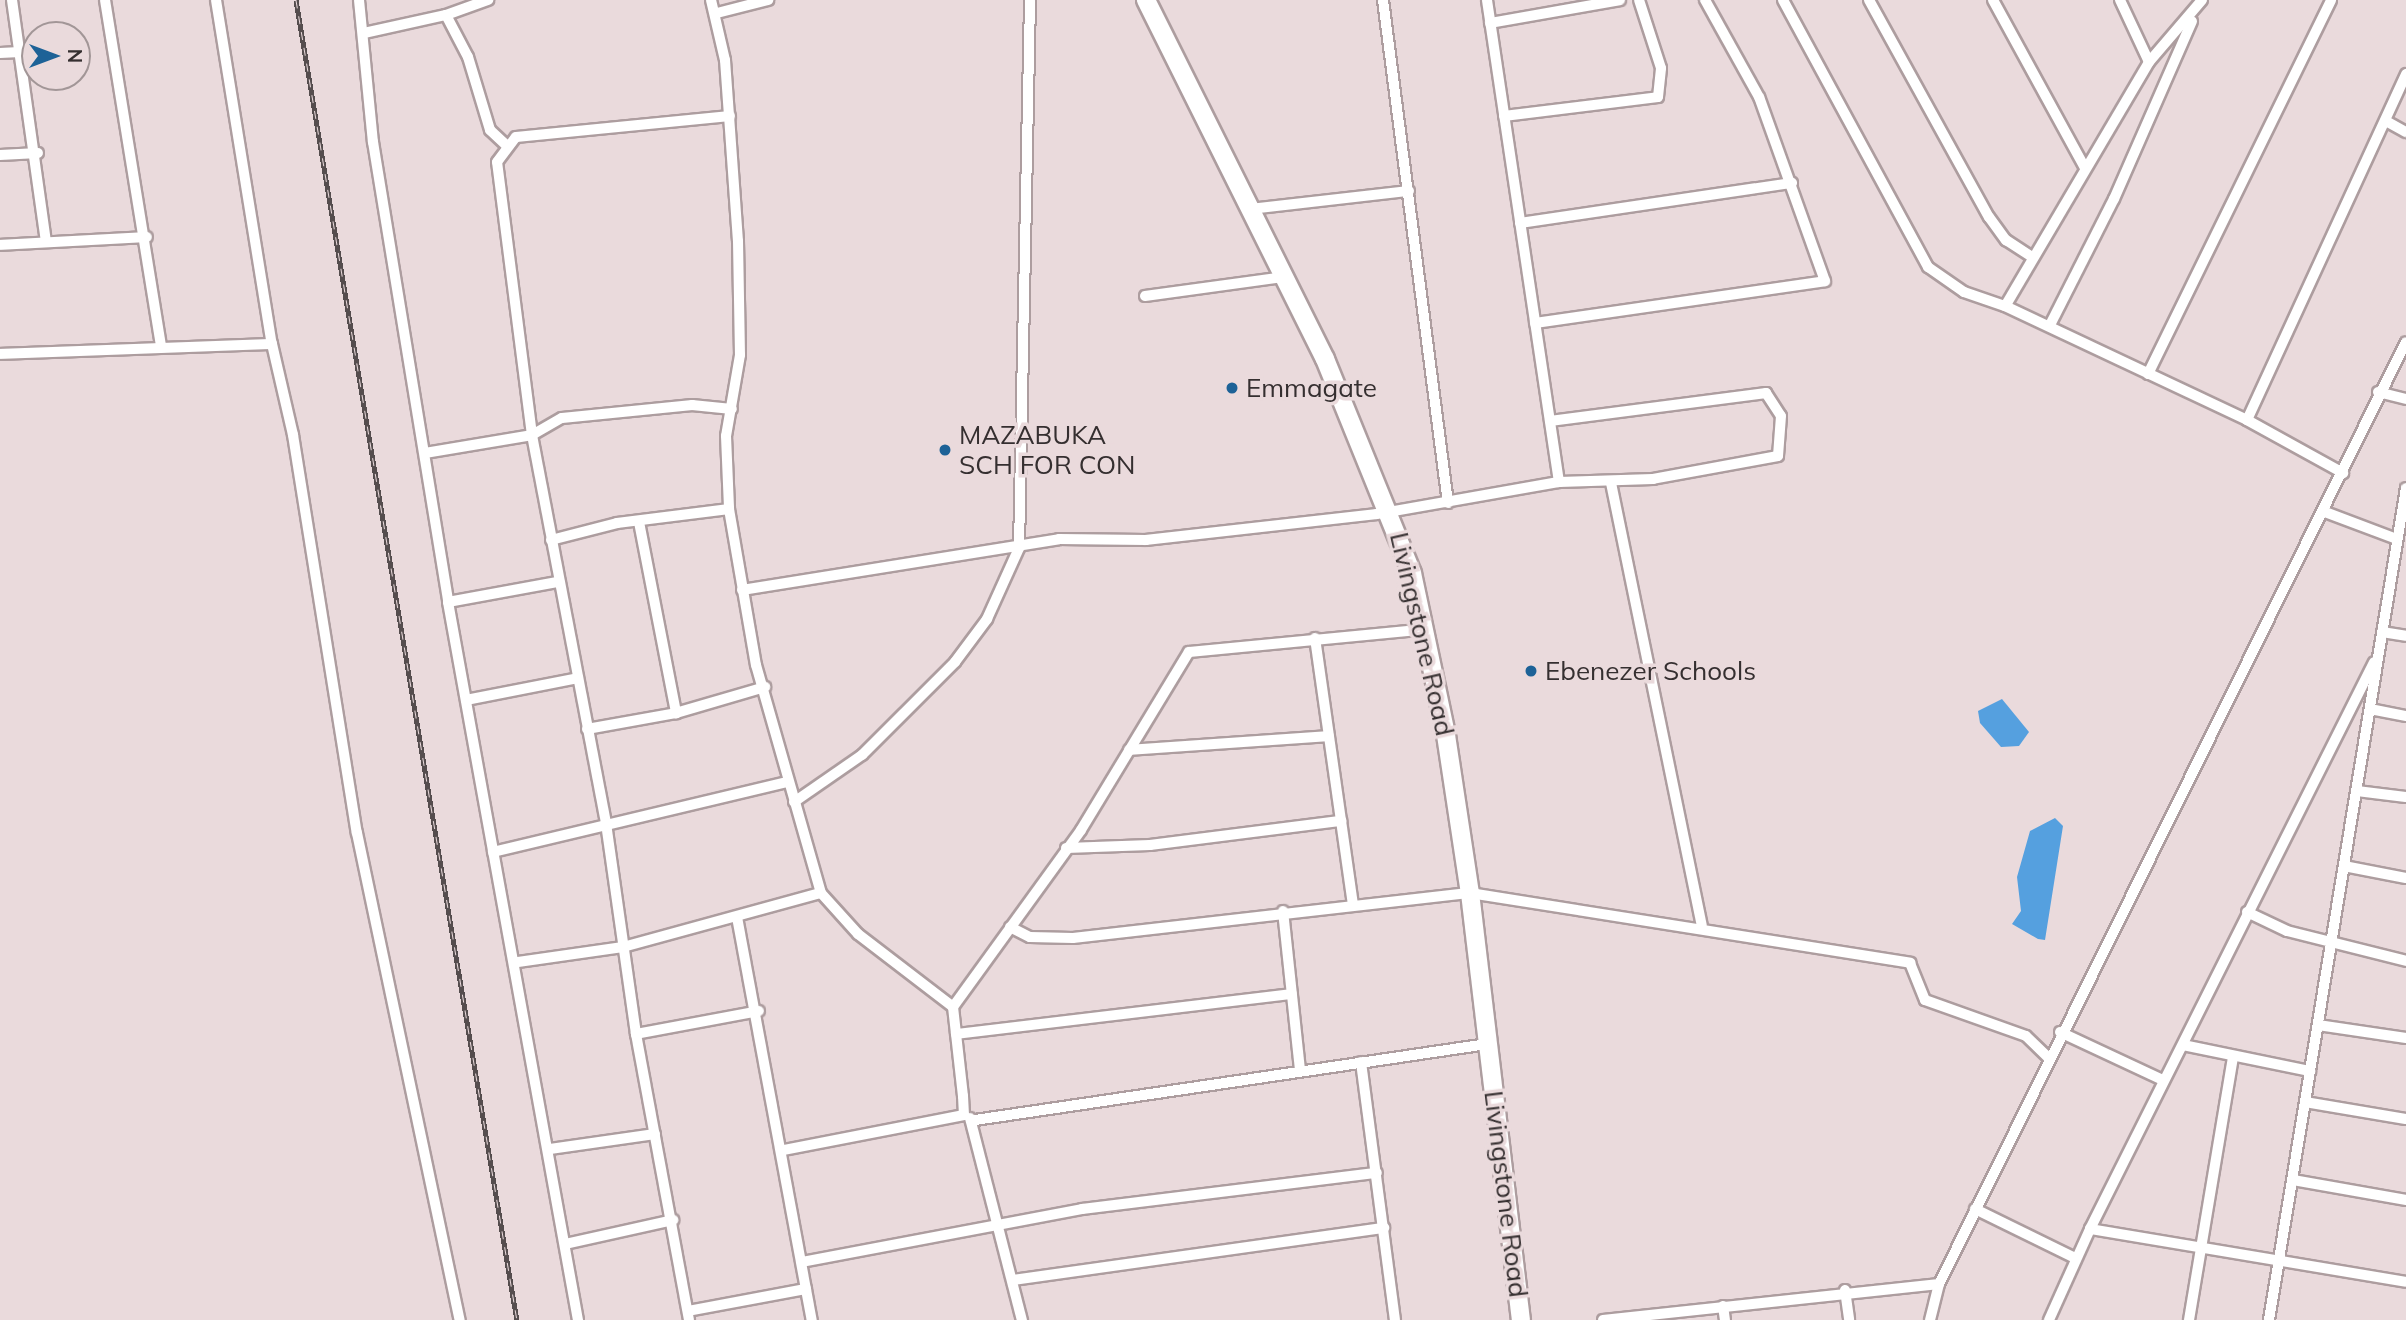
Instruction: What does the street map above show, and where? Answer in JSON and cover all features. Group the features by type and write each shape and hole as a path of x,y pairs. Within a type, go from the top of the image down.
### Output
{"highway":[{"name":"Livingstone Road","path":"1146,0 1283,277 1392,512 1426,629 1470,893 1521,1320"}],"street":[{"path":"12,0 38,153 46,242"},
{"path":"105,0 147,237 161,345"},
{"path":"216,0 272,344 293,435 357,833 460,1320"},
{"path":"359,0 373,142 448,602 493,852 517,962 578,1320"},
{"path":"364,33 446,15 488,0"},
{"path":"711,0 717,13 730,116 739,330 732,409 729,509 743,590 786,782 821,892 858,934 953,1007"},
{"path":"717,13 768,0"},
{"path":"794,802 862,755 938,681 986,619 1019,548 1030,0"},
{"path":"1384,0 1448,503"},
{"path":"1487,0 1559,482"},
{"path":"1490,23 1620,0"},
{"path":"1504,116 1658,97 1661,68 1639,0"},
{"path":"1535,323 1825,281 1759,97 1705,0"},
{"path":"1783,0 1928,267 1965,292 2050,325 2247,420 2343,473"},
{"path":"1868,0 1989,217 2006,240 2031,256"},
{"path":"1993,0 2085,167"},
{"path":"2120,0 2149,62"},
{"path":"2050,325 2115,199 2202,0"},
{"path":"2148,374 2331,0"},
{"path":"2005,306 2031,256 2149,62 2196,12"},
{"path":"446,15 468,57 490,130 506,145"},
{"path":"0,53 20,52"},
{"path":"2247,420 2406,74"},
{"path":"730,116 516,137 506,145 497,162 532,435 544,472 557,582 606,823 636,1034 673,1220 688,1315 806,1289"},
{"path":"2385,121 2406,132"},
{"path":"0,155 38,153"},
{"path":"1520,223 1792,183"},
{"path":"1250,209 1409,191"},
{"path":"0,245 147,237"},
{"path":"1145,296 1283,277"},
{"path":"1930,1320 1939,1284 2060,1032 2325,512 2378,392 2406,342"},
{"path":"0,354 161,345 272,344"},
{"path":"2378,392 2406,399"},
{"path":"743,590 1019,548 1059,539 1146,540 1392,512 1559,482 1611,483 1715,471 1778,456 1777,404 1766,393 1550,421"},
{"path":"425,453 532,435 562,418 692,405 732,409"},
{"path":"1611,483 1702,926"},
{"path":"2269,1320 2382,632 2401,556 2397,539 2406,488"},
{"path":"551,540 639,522 729,509"},
{"path":"2325,512 2397,539"},
{"path":"639,522 676,713"},
{"path":"448,602 557,582"},
{"path":"964,1115 953,1007 1066,848 1188,652 1426,629"},
{"path":"2382,632 2406,636"},
{"path":"1315,638 1353,904"},
{"path":"2049,1320 2075,1258 2163,1080 2378,656"},
{"path":"466,700 578,678"},
{"path":"587,729 676,713 765,687"},
{"path":"2370,709 2406,716"},
{"path":"1129,750 1329,736"},
{"path":"493,852 786,782"},
{"path":"2357,791 2406,797"},
{"path":"1066,848 1150,845 1342,821"},
{"path":"2344,866 2406,878"},
{"path":"517,962 623,947 821,892"},
{"path":"1010,927 1030,937 1073,938 1283,911 1470,893 1702,926 1910,963 1925,1000 2026,1036 2048,1057"},
{"path":"1283,911 1300,1070"},
{"path":"2247,912 2332,943 2406,961"},
{"path":"737,917 760,1011 812,1320"},
{"path":"956,1034 1292,994"},
{"path":"636,1034 760,1011"},
{"path":"2318,1025 2406,1038"},
{"path":"2060,1032 2163,1080"},
{"path":"784,1150 964,1115 975,1120 1487,1044"},
{"path":"2183,1045 2233,1058 2310,1071"},
{"path":"2189,1320 2233,1058"},
{"path":"1361,1062 1395,1320"},
{"path":"2305,1102 2406,1119"},
{"path":"975,1120 1001,1223 1019,1320"},
{"path":"550,1149 655,1134"},
{"path":"802,1262 1001,1223 1377,1173"},
{"path":"2293,1180 2406,1200"},
{"path":"1975,1209 2075,1258"},
{"path":"565,1244 673,1220"},
{"path":"1013,1280 1384,1228"},
{"path":"2090,1229 2406,1282"},
{"path":"1603,1320 1845,1290 1939,1284"},
{"path":"1845,1290 1849,1320"},
{"path":"1723,1306 1725,1320"}],"water":[{"path":"2002,699 2029,732 2019,746 2001,747 1980,723 1978,711"},
{"path":"2055,818 2063,826 2045,940 2038,939 2012,924 2021,911 2017,877 2030,831"}],"railway":[{"path":"296,0 517,1320"}],"place":[{"name":"Emmagate","path":"1232,388"},
{"name":"MAZABUKA SCH FOR CON","path":"945,450"},
{"name":"Ebenezer Schools","path":"1531,671"}]}
